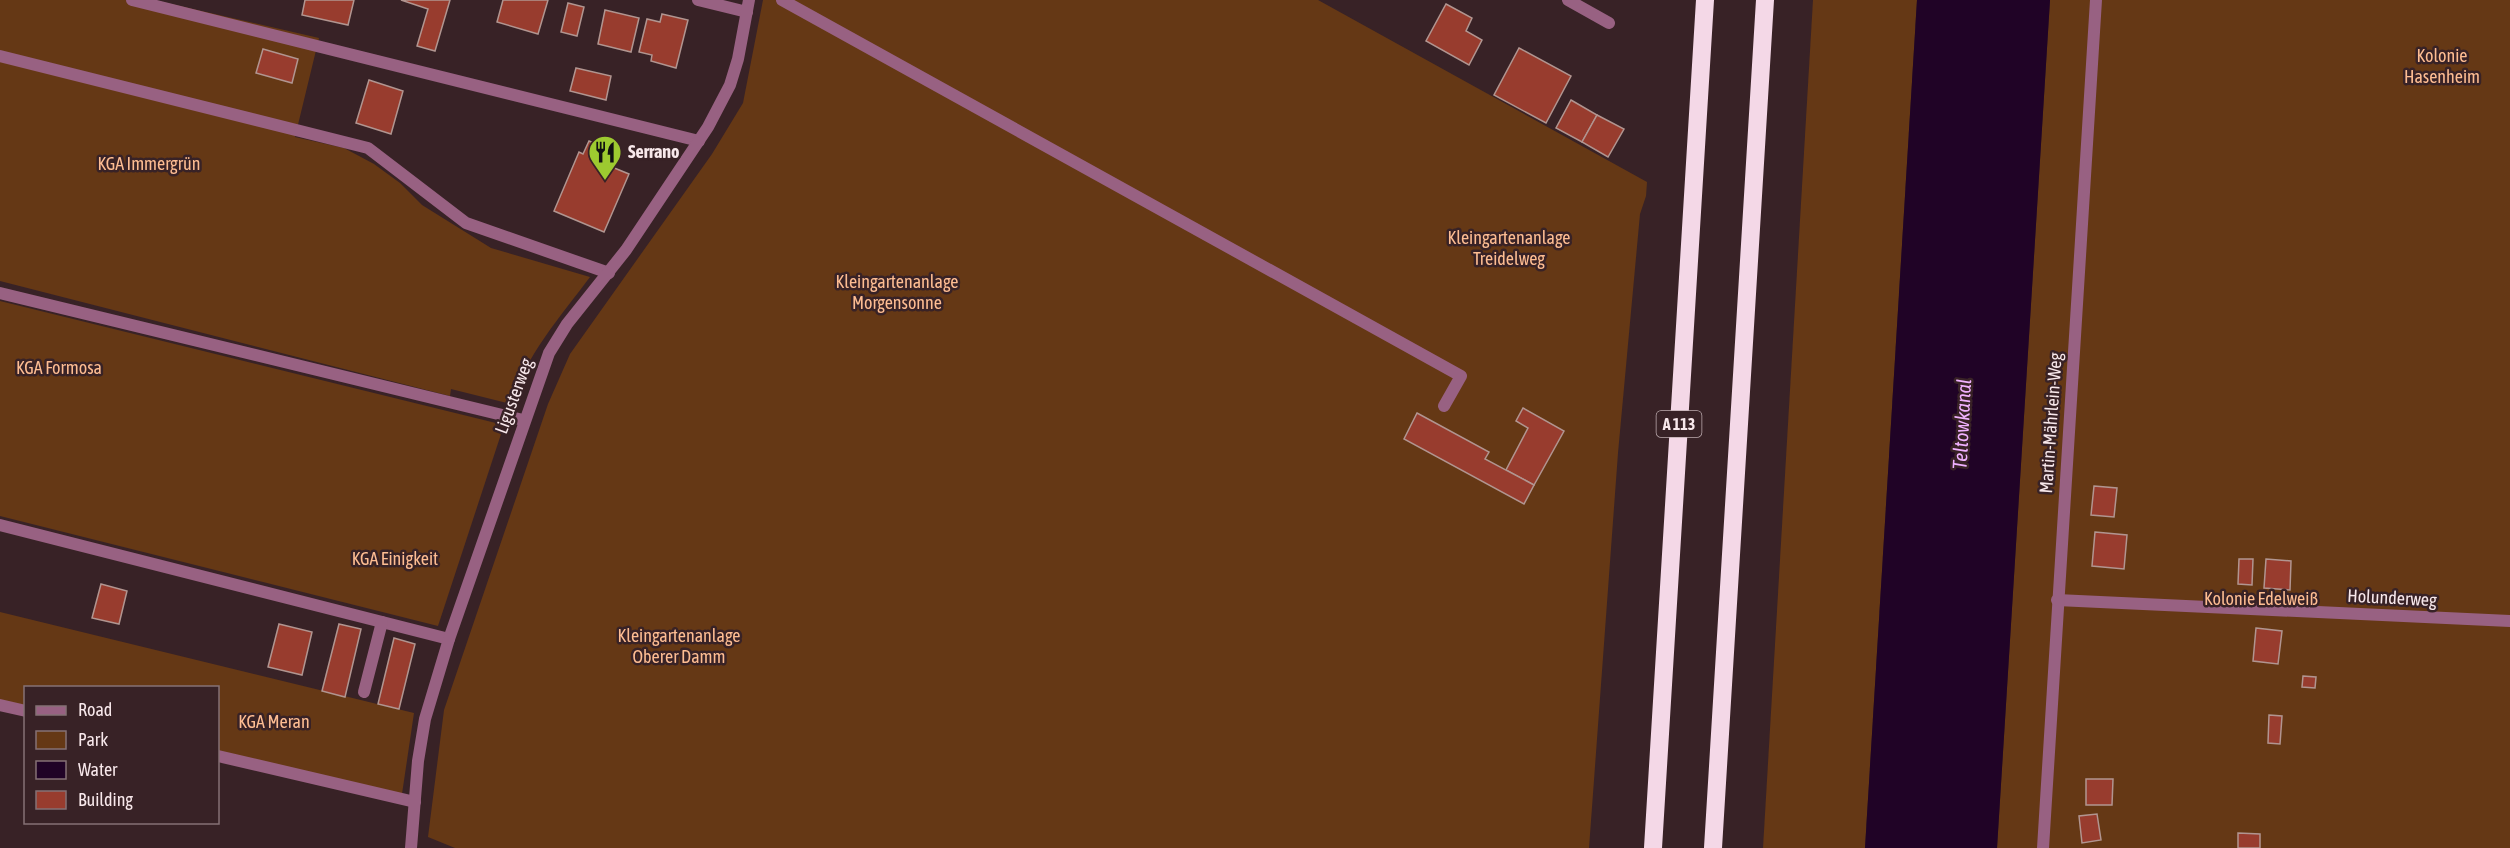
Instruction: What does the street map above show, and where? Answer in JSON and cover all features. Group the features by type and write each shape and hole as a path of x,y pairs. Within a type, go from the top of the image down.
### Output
{"highway":[{"name":"A 113","path":"1653,848 1705,0"},
{"path":"1713,848 1765,0"}],"street":[{"path":"132,0 699,141"},
{"path":"698,0 748,6"},
{"path":"782,0 1461,376 1444,406"},
{"path":"1568,0 1609,23"},
{"name":"Martin-Mährlein-Weg","path":"2043,848 2096,0"},
{"name":"Ligusterweg","path":"411,848 418,761 426,719 449,639 523,420 549,353 567,324 609,273 699,141 730,85 748,6"},
{"path":"0,56 368,148 466,223 609,273"},
{"path":"0,293 523,420"},
{"path":"0,525 449,639"},
{"name":"Holunderweg","path":"2057,600 2510,621"},
{"path":"364,692 382,621"},
{"path":"0,705 24,711"},
{"path":"219,756 415,802"}],"green space":[{"name":"KGA Immergrün","path":"0,0 154,0 319,38 295,137 344,148 374,164 400,183 422,205 491,248 590,277 556,322 525,369 511,404 451,389 450,396 0,281"},
{"path":"763,0 1318,0 1647,182 1646,196 1640,214 1618,453 1589,848 455,848 428,837 444,710 548,404 570,354 712,154 743,103"},
{"path":"1813,0 1917,0 1865,848 1763,848"},
{"name":"Kolonie Edelweiß","path":"2050,0 2510,0 2510,848 1997,848"},
{"path":"0,301 504,425 438,626 0,516"},
{"name":"KGA Meran","path":"0,612 414,713 402,794 219,751 219,686 24,686 24,706 0,700"}],"water":[{"name":"Teltowkanal","path":"1917,0 2050,0 1997,848 1865,848"}],"building":[{"path":"305,0 354,0 348,25 302,15"},
{"path":"401,0 450,0 435,51 417,46 428,9"},
{"path":"503,0 548,0 538,34 497,22"},
{"path":"568,3 584,7 577,36 561,32"},
{"path":"1446,4 1472,18 1466,31 1482,40 1469,65 1426,41"},
{"path":"605,10 639,18 631,52 598,44"},
{"path":"662,14 688,20 676,68 651,61 652,55 639,52 647,19 660,22"},
{"path":"1519,48 1571,76 1546,123 1494,95"},
{"path":"263,49 298,59 292,83 256,73"},
{"path":"576,68 611,76 606,100 570,91"},
{"path":"369,80 403,91 391,134 356,123"},
{"path":"1571,100 1597,115 1582,142 1556,128"},
{"path":"1597,115 1624,129 1608,157 1582,142"},
{"path":"589,141 608,149 602,163 629,174 604,232 554,211 579,152 583,154"},
{"path":"1523,408 1564,431 1534,485 1506,470 1528,428 1516,421"},
{"path":"1417,413 1489,452 1485,459 1534,485 1524,504 1404,439"},
{"path":"2094,486 2117,488 2114,517 2091,515"},
{"path":"2095,532 2127,535 2124,569 2092,566"},
{"path":"2239,559 2253,559 2252,585 2238,584"},
{"path":"2266,559 2291,561 2290,590 2264,588"},
{"path":"101,584 127,591 119,624 92,618"},
{"path":"279,624 312,632 302,675 268,667"},
{"path":"339,624 361,629 345,697 322,691"},
{"path":"2256,628 2282,631 2278,664 2253,661"},
{"path":"394,638 415,644 399,709 378,704"},
{"path":"2303,676 2316,677 2315,688 2302,687"},
{"path":"2269,715 2282,716 2280,744 2268,743"},
{"path":"2086,779 2113,779 2112,805 2086,805"},
{"path":"2097,814 2101,840 2082,843 2079,816"},
{"path":"2238,833 2260,834 2260,848 2238,848"}],"place":[{"name":"Serrano","path":"605,181"}],"park label":[{"name":"Kolonie Hasenheim","path":"2442,66"},
{"name":"Kleingartenanlage Treidelweg","path":"1509,248"},
{"name":"Kleingartenanlage Morgensonne","path":"897,292"},
{"name":"KGA Formosa","path":"59,368"},
{"name":"KGA Einigkeit","path":"395,559"},
{"name":"Kleingartenanlage Oberer Damm","path":"679,646"}]}
